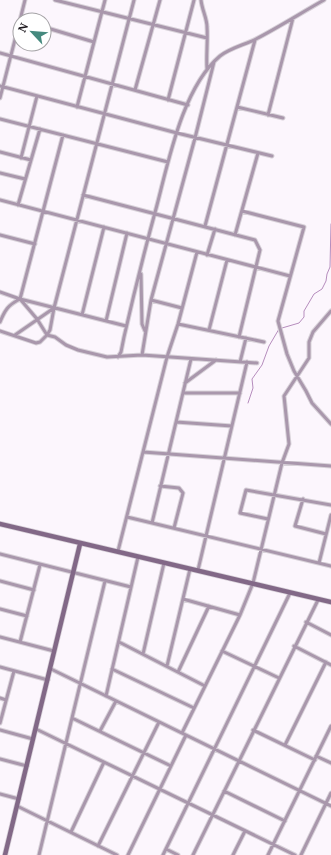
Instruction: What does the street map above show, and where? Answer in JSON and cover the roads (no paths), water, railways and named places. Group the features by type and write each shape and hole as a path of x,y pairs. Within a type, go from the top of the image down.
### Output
{"street":[{"path":"22,12 25,0"},
{"path":"55,0 207,38"},
{"path":"74,5 75,0"},
{"path":"78,106 105,0"},
{"path":"0,331 16,335 36,343 40,342 50,330 76,220 134,0"},
{"path":"134,90 160,0"},
{"path":"168,100 194,0"},
{"path":"201,0 207,27 207,69"},
{"path":"118,357 121,352 154,214 176,133 188,105 207,69 227,51 255,40 324,0"},
{"path":"268,115 294,17"},
{"path":"52,29 94,42"},
{"path":"205,226 255,40"},
{"path":"0,98 1,86 12,51"},
{"path":"0,53 188,105"},
{"path":"142,355 151,300 214,62"},
{"path":"1,86 195,138 272,156"},
{"path":"21,158 37,96"},
{"path":"237,107 283,118"},
{"path":"0,119 168,162"},
{"path":"18,205 40,129"},
{"path":"20,299 62,135"},
{"path":"0,152 31,160"},
{"path":"235,235 258,153"},
{"path":"0,172 25,179"},
{"path":"83,195 255,240 260,250 239,337"},
{"path":"0,200 290,276"},
{"path":"242,210 304,227 278,321 287,354 297,376 312,404 331,424"},
{"path":"82,315 104,227"},
{"path":"207,255 214,229"},
{"path":"106,321 127,233"},
{"path":"0,235 35,244"},
{"path":"118,551 167,357 178,324 197,252"},
{"path":"209,330 227,260"},
{"path":"140,270 142,324 146,332"},
{"path":"0,292 20,299 126,326"},
{"path":"20,299 37,319 47,335 55,337 66,345 78,350 107,357 142,355 257,363"},
{"path":"0,322 6,308 11,303 20,299"},
{"path":"151,300 182,308"},
{"path":"16,335 54,308"},
{"path":"182,733 240,615 253,583 282,463 290,444 284,396 309,358 309,342 313,332 331,312"},
{"path":"178,324 264,342"},
{"path":"240,362 246,338"},
{"path":"152,523 191,358"},
{"path":"185,383 216,360"},
{"path":"198,570 248,362"},
{"path":"183,393 240,393"},
{"path":"176,422 232,426"},
{"path":"143,452 331,466"},
{"path":"160,486 178,488 183,493 174,528"},
{"path":"268,520 240,513 246,490 331,505"},
{"path":"303,499 295,526 326,534"},
{"path":"318,563 331,514"},
{"path":"127,517 331,566"},
{"path":"0,524 80,544 118,551 138,557 253,583 318,600 331,601"},
{"path":"5,855 74,574 80,544"},
{"path":"0,554 74,574 132,587"},
{"path":"106,696 138,557"},
{"path":"143,654 164,563"},
{"path":"20,642 40,565"},
{"path":"167,666 190,569"},
{"path":"0,581 34,590"},
{"path":"39,855 106,581"},
{"path":"163,855 290,592"},
{"path":"183,598 240,615"},
{"path":"193,855 278,678 318,600"},
{"path":"178,672 209,606"},
{"path":"0,609 27,616"},
{"path":"306,622 331,635"},
{"path":"0,636 55,651"},
{"path":"119,642 205,686"},
{"path":"294,646 331,665"},
{"path":"222,651 278,678"},
{"path":"285,745 326,662"},
{"path":"0,667 48,680"},
{"path":"51,669 331,806"},
{"path":"112,669 194,708"},
{"path":"0,723 14,671"},
{"path":"0,698 6,700"},
{"path":"100,731 116,701"},
{"path":"72,718 171,766"},
{"path":"98,846 159,722"},
{"path":"268,855 316,756 329,733 331,726"},
{"path":"36,729 295,855"},
{"path":"0,730 34,739"},
{"path":"253,730 315,760"},
{"path":"128,855 186,735"},
{"path":"316,756 331,763"},
{"path":"0,760 27,766"},
{"path":"70,832 104,762"},
{"path":"224,791 285,821"},
{"path":"300,855 331,793"},
{"path":"0,794 19,799"},
{"path":"17,806 117,855"},
{"path":"233,855 245,831"},
{"path":"166,849 178,855"}],"waterway":[{"path":"282,328 299,323 304,317 304,311 314,294 322,289 326,281 330,267 331,224"},
{"path":"248,403 253,388 252,379 262,365 269,346 279,329"}]}
